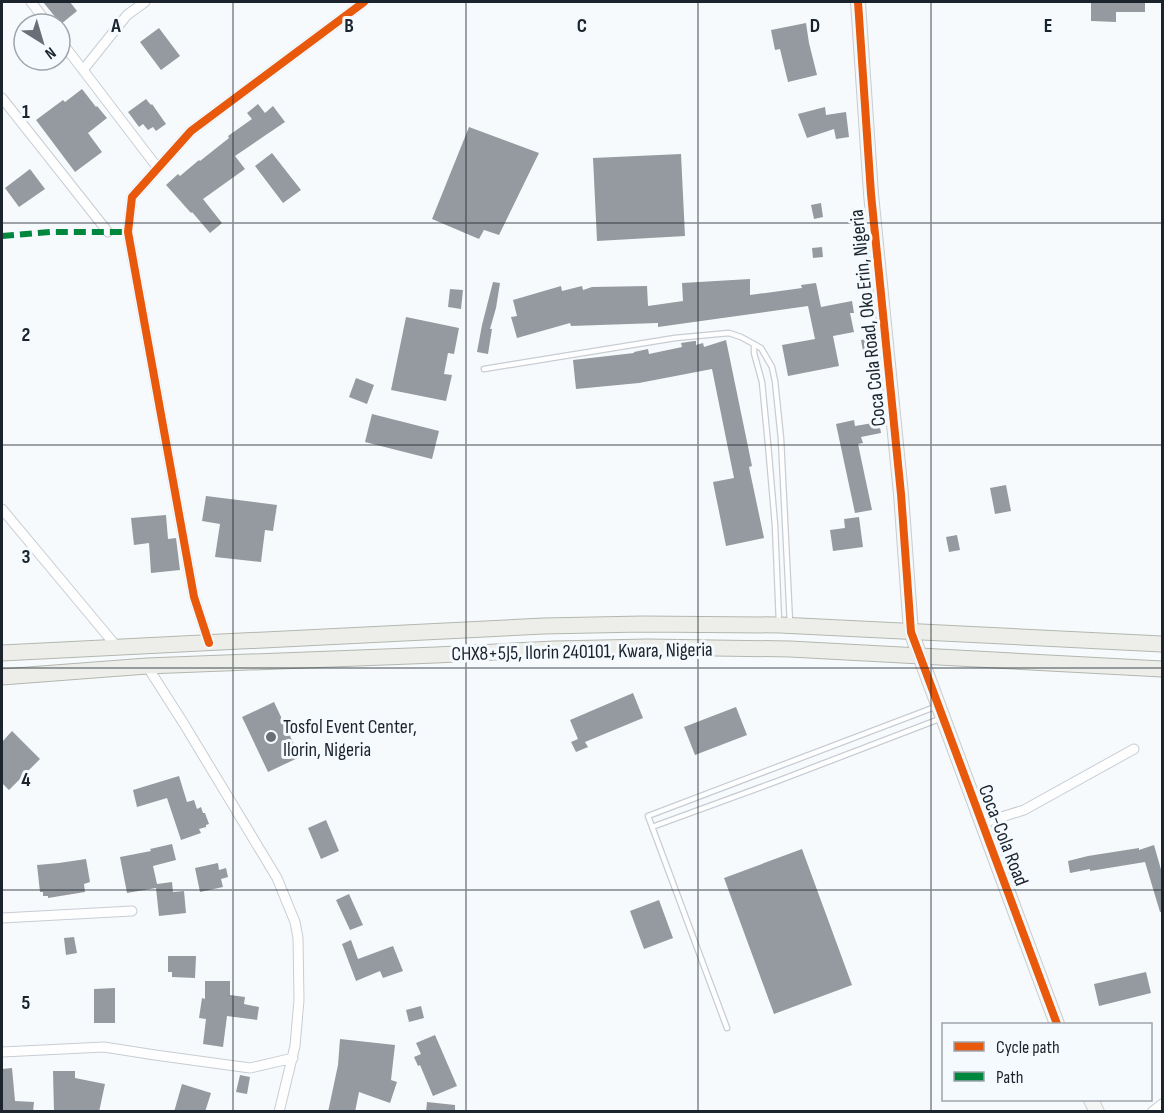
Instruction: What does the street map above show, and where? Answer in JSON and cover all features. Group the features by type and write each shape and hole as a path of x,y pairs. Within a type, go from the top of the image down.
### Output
{"main road":[{"name":"CHX8+5J5, Ilorin 240101, Kwara, Nigeria","path":"2,653 544,626 642,624 785,626 1162,644"},
{"name":"CHX8+5J5, Ilorin 240101, Kwara, Nigeria","path":"2,677 147,666 647,647 790,649 1162,669"}],"street":[{"path":"83,70 127,15 145,2"},
{"path":"209,643 194,597 128,232 132,197 191,131 364,2"},
{"name":"Coca Cola Road, Oko Erin, Nigeria","path":"858,2 871,194 901,494 911,632 920,656"},
{"path":"72,56 157,168"},
{"path":"2,99 108,232"},
{"path":"2,509 117,646"},
{"name":"Coca-Cola Road","path":"920,656 1057,1023"},
{"path":"147,666 277,878 295,922 298,938 299,1000 296,1046 279,1112"},
{"path":"982,823 1024,810 1134,749"},
{"path":"2,918 132,911"},
{"path":"2,1052 104,1047 250,1068 293,1058"},
{"path":"1152,1112 1162,1104"}],"lane":[{"path":"484,369 675,338 729,333 761,348 772,368 775,381 782,451 785,626"},
{"path":"753,344 762,382 785,626"},
{"path":"726,1028 648,816 940,712"},
{"path":"652,827 775,782 940,712"}],"building":[{"path":"43,2 70,2 77,11 72,15 72,12 51,12"},
{"path":"1091,2 1145,2 1145,12 1116,12 1116,22 1091,21"},
{"path":"806,23 817,75 788,82 780,49 775,50 771,30"},
{"path":"159,28 180,56 161,70 140,42"},
{"path":"82,89 107,118 88,133 102,152 75,172 36,120"},
{"path":"146,99 166,124 156,131 153,127 148,130 143,124 139,127 128,112"},
{"path":"258,104 265,113 273,106 285,122 235,156 245,169 203,199 222,223 210,233 166,185 252,119 247,113"},
{"path":"825,107 826,115 846,112 849,137 836,139 834,129 807,138 798,114"},
{"path":"469,127 539,153 499,235 484,230 479,239 432,219"},
{"path":"272,153 301,190 283,203 255,166"},
{"path":"681,154 685,236 597,241 593,158"},
{"path":"30,169 45,189 19,207 5,188"},
{"path":"821,203 823,217 814,219 811,205"},
{"path":"822,247 823,257 813,258 812,248"},
{"path":"750,279 750,295 802,288 801,285 816,283 821,307 852,301 854,313 850,313 854,332 833,336 839,366 788,376 782,345 815,339 808,306 658,327 658,323 571,326 570,323 517,338 511,317 517,316 513,300 561,286 562,291 582,286 583,290 592,287 647,286 648,306 683,301 682,283"},
{"path":"493,282 500,283 490,329 492,329 488,354 477,352"},
{"path":"450,289 463,290 461,309 448,307"},
{"path":"406,317 459,328 454,354 448,353 444,374 452,375 446,401 391,390"},
{"path":"872,338 874,349 863,351 861,340"},
{"path":"726,340 764,538 726,546 713,482 734,478 712,369 639,383 576,389 573,360 634,353 648,349 649,354 682,347 681,343 694,341 696,345 703,343 704,347"},
{"path":"356,378 374,385 367,404 349,397"},
{"path":"372,414 439,431 432,459 365,442"},
{"path":"854,420 855,426 879,422 881,433 861,437 863,443 858,444 872,510 855,513 836,424"},
{"path":"1006,485 1011,511 995,514 990,488"},
{"path":"206,496 277,505 273,531 265,530 261,562 215,557 220,524 202,521"},
{"path":"166,515 168,539 176,538 180,570 151,573 149,543 134,545 131,518"},
{"path":"859,517 863,547 833,551 830,530 845,528 844,519"},
{"path":"957,535 960,550 949,552 946,537"},
{"path":"633,693 643,718 585,742 588,747 576,752 571,742 578,739 570,720"},
{"name":"Tosfol Event Center, Ilorin, Nigeria","path":"274,702 300,757 268,772 242,717"},
{"path":"736,707 747,735 695,755 684,727"},
{"path":"12,731 40,759 9,790 2,783 2,742"},
{"path":"179,776 187,802 194,800 197,809 201,807 209,824 199,829 201,833 181,840 167,798 137,807 133,790"},
{"path":"326,820 339,851 321,859 308,828"},
{"path":"172,844 176,860 153,866 157,884 172,882 173,892 184,891 186,913 159,916 156,888 127,893 120,857"},
{"path":"1154,845 1162,873 1162,912 1160,912 1145,862 1070,873 1068,861 1139,848 1139,850"},
{"path":"802,849 852,985 774,1014 724,878"},
{"path":"86,859 90,882 84,884 85,892 48,898 48,896 43,896 43,892 40,892 37,865"},
{"path":"218,863 219,870 226,868 228,877 221,879 223,887 200,892 195,868"},
{"path":"349,894 363,925 350,930 336,900"},
{"path":"659,900 673,938 644,949 630,911"},
{"path":"74,937 77,953 66,955 64,938"},
{"path":"351,940 358,959 393,946 403,971 383,978 380,971 356,981 342,944"},
{"path":"168,956 196,956 195,978 172,977 172,972 168,972"},
{"path":"1146,972 1151,993 1099,1006 1094,984"},
{"path":"205,981 230,981 230,995 245,997 244,1004 259,1007 257,1020 227,1016 223,1047 203,1044 206,1019 199,1018 202,998 205,999"},
{"path":"115,988 115,1023 94,1023 94,989"},
{"path":"421,1006 424,1018 409,1022 406,1010"},
{"path":"435,1035 457,1086 433,1096 420,1065 418,1066 414,1057 421,1054 416,1043"},
{"path":"340,1039 395,1045 391,1080 397,1082 390,1103 359,1092 355,1112 328,1112 338,1065"},
{"path":"12,1068 15,1101 34,1102 33,1112 2,1112 2,1069"},
{"path":"53,1071 75,1071 75,1078 105,1084 99,1112 54,1112"},
{"path":"240,1075 250,1077 247,1094 236,1092"},
{"path":"182,1084 211,1093 205,1112 174,1112"},
{"path":"427,1102 455,1105 455,1112 426,1112"}],"marked path":[{"path":"2,236 50,232 128,232"}],"cycle path":[{"path":"209,643 194,597 128,232 132,197 191,131 364,2"},
{"path":"858,2 871,194 901,494 911,632 1057,1023"}],"place":[{"name":"Tosfol Event Center, Ilorin, Nigeria","path":"271,737"}]}
